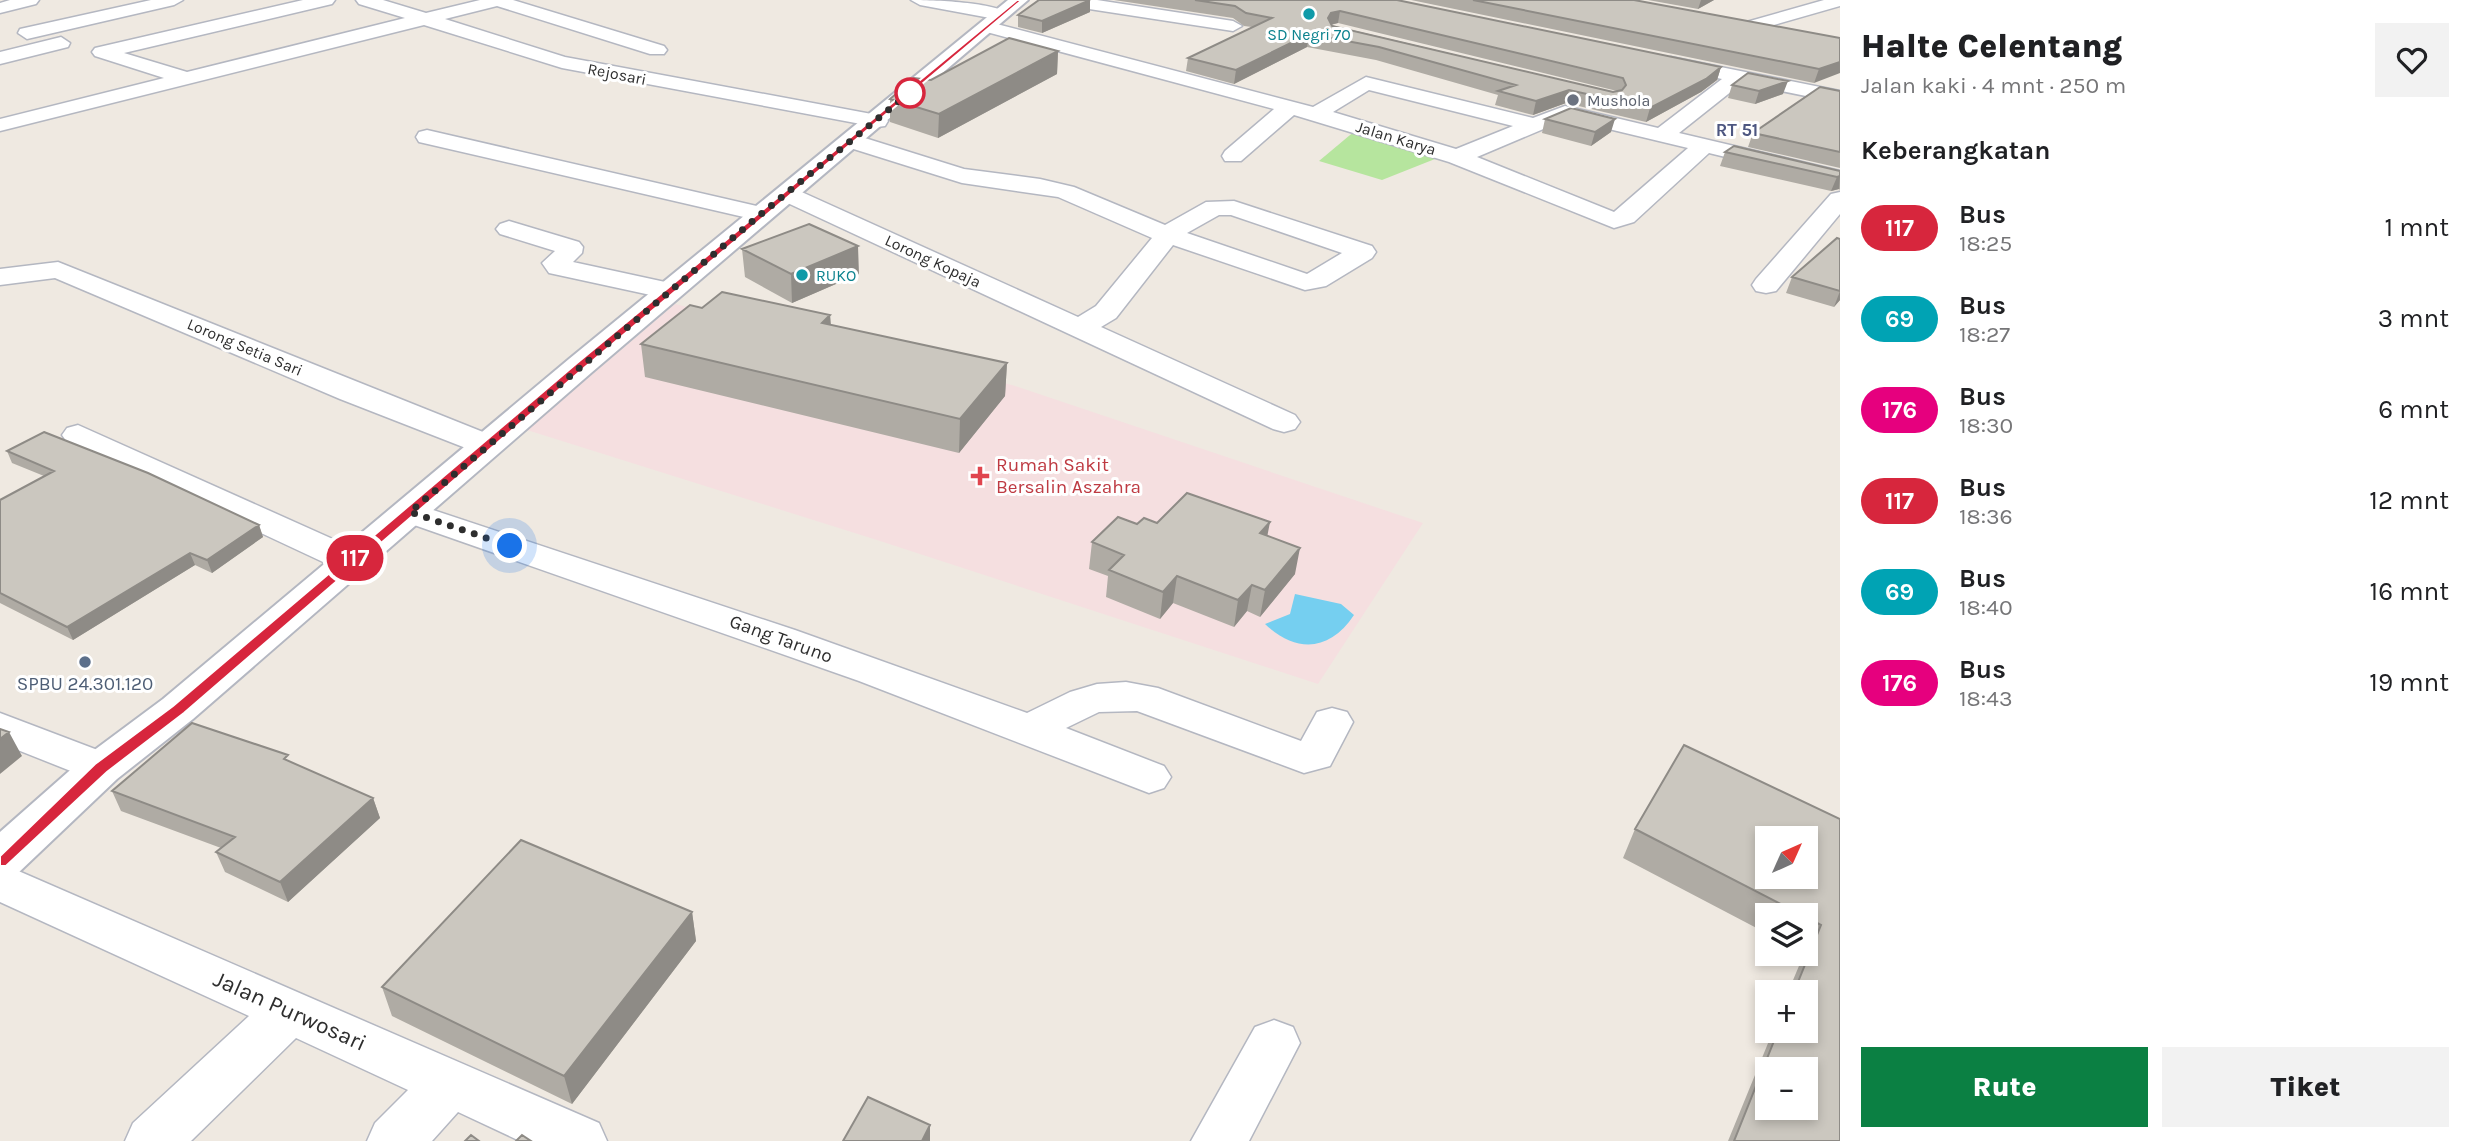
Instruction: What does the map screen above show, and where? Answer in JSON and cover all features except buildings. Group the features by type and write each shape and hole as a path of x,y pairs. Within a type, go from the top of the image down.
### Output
{"street":[{"path":"0,8 30,0"},
{"path":"174,0 18,31 184,77"},
{"path":"0,58 82,48 247,19 326,0"},
{"name":"Rejosari","path":"365,0 541,57 864,131 951,173 1056,189 1168,235 1305,282 1316,280 1363,252 1224,206 1212,209 1168,235"},
{"path":"0,125 500,0 657,50"},
{"name":"Jalan Karya","path":"920,0 1003,14 1290,107 1457,157 1559,113 1569,112 1840,178"},
{"path":"1063,0 1233,26"},
{"path":"1749,27 1840,1"},
{"path":"211,5 247,19"},
{"path":"0,861 101,768 178,709 669,291 1003,14"},
{"path":"1725,22 1788,34"},
{"path":"1657,60 1840,97"},
{"path":"1663,135 1686,114 1738,76"},
{"path":"1316,114 1366,83 1532,124"},
{"path":"1233,156 1290,107"},
{"path":"1661,109 1686,114"},
{"name":"Lorong Kopaja","path":"427,137 774,204 1079,328 1284,422"},
{"path":"1457,157 1614,221 1625,217 1705,145"},
{"path":"1766,285 1835,211"},
{"path":"509,229 570,247 569,253 555,263 558,267 669,291"},
{"path":"1079,328 1106,312 1168,235"},
{"name":"Lorong Setia Sari","path":"2,279 58,270 351,392 488,445"},
{"path":"78,435 351,561"},
{"name":"Gang Taruno","path":"410,512 713,614 1031,729 1149,777"},
{"path":"1031,729 1083,700 1122,695 1143,698 1304,758 1315,755 1332,722"},
{"path":"0,727 101,768"},
{"name":"Jalan Purwosari","path":"0,881 579,1141"},
{"path":"153,1141 290,1011"},
{"path":"1219,1141 1275,1043"},
{"path":"394,1141 450,1083"}],"shaded area":[{"name":"Rumah Sakit Bersalin Aszahra","path":"675,304 1012,385 1423,523 1318,684 877,540 527,430"}],"green space":[{"path":"1356,130 1440,157 1382,180 1319,161"}],"water":[{"path":"1295,594 1341,604 1354,615 1345,627 1324,642 1301,644 1289,640 1265,624 1290,614"}],"bus line":[{"name":"117","path":"0,861 101,768 178,709 580,366 1019,0"}],"place":[{"name":"SD Negri 70","path":"1309,14"},
{"name":"Mushola","path":"1573,100"},
{"name":"RUKO","path":"802,275"},
{"name":"Rumah Sakit Bersalin Aszahra","path":"980,476"},
{"name":"SPBU 24.301.120","path":"85,662"}],"district":[{"name":"RT 51","path":"1737,130"}],"route":[{"path":"510,546 410,512 761,214 914,89 910,93"}]}
